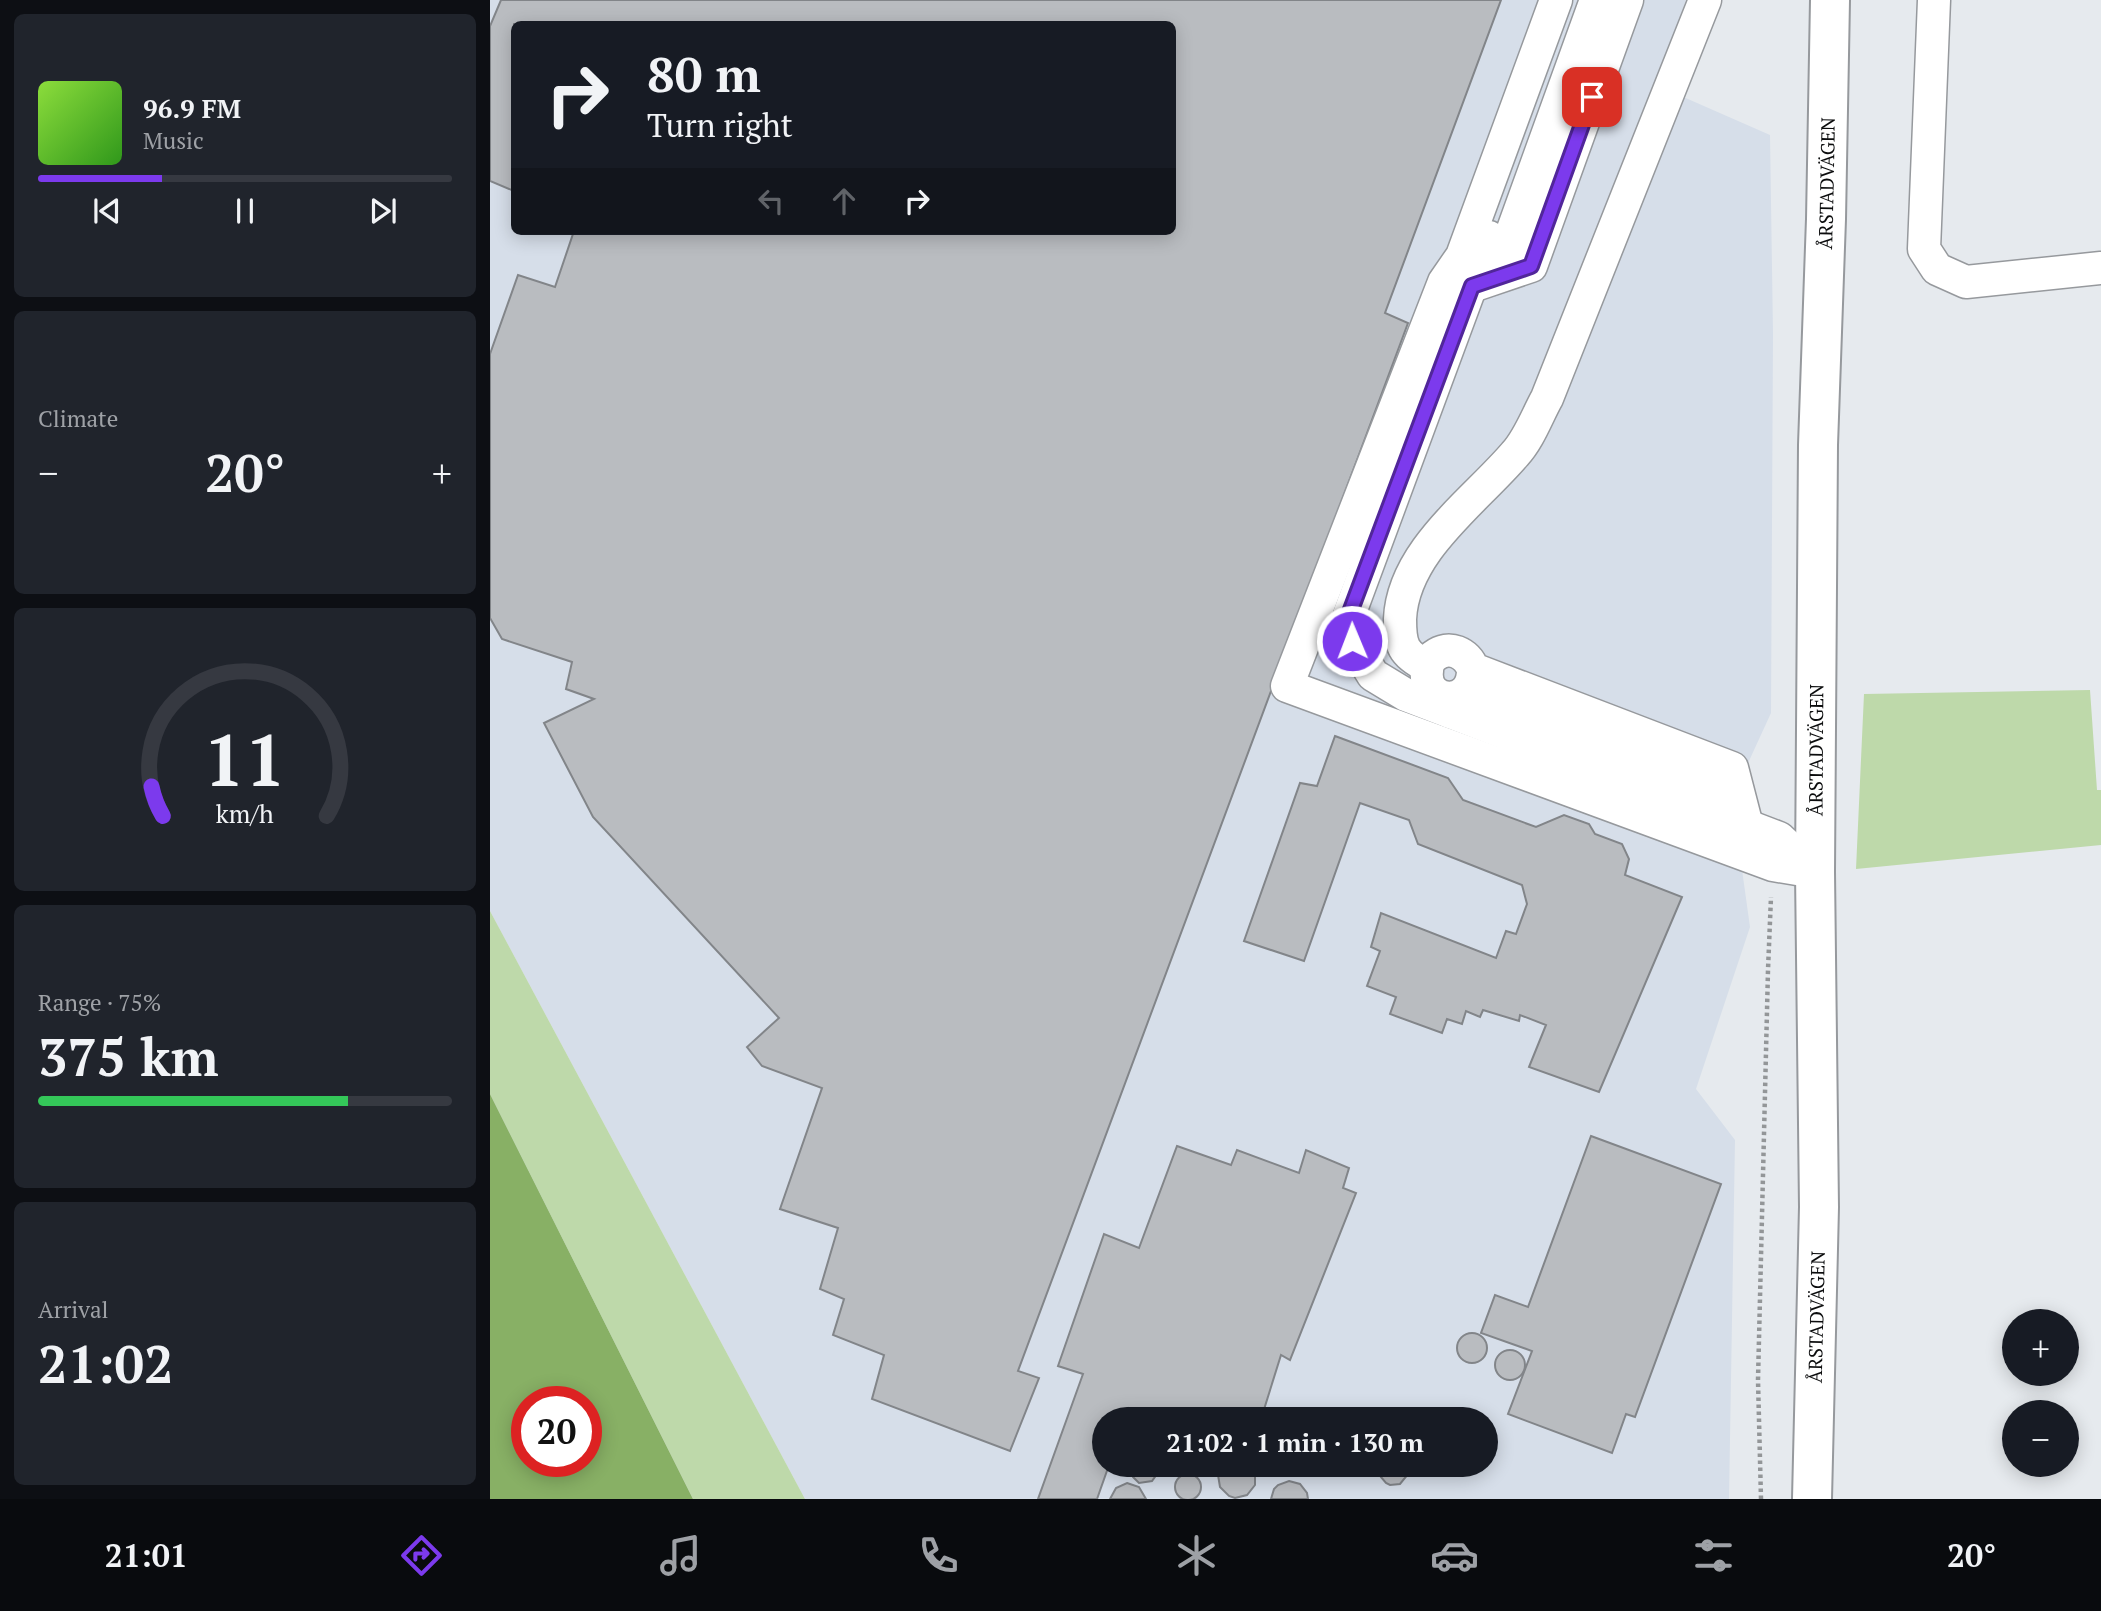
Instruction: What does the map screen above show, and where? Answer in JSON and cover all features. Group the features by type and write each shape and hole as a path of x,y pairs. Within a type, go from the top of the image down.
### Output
{"main road":[{"name":"ÅRSTADVÄGEN","path":"1812,1499 1819,1207 1815,872 1818,445 1826,232 1830,0"}],"lane":[{"path":"1458,284 1448,241 1536,0"},
{"path":"1556,0 1462,256 1458,284 1349,615 1352,641 1373,675 1406,695 1450,712 1494,703 1722,789 1747,826 1779,838 1815,872"},
{"path":"1575,0 1287,686 1773,865 1815,872"},
{"path":"1458,284 1502,260 1596,0"},
{"path":"1458,284 1531,266 1627,0"},
{"path":"1705,0 1547,398 1517,452 1429,547 1408,580 1401,609 1400,631 1403,646 1412,658 1427,666 1437,654 1452,650 1465,656 1473,669 1732,768 1747,826"},
{"path":"1934,0 1924,249 1937,269 1966,282 2101,268"}],"path":[{"path":"1761,1499 1758,1380 1773,865"}],"shaded area":[{"path":"490,0 1686,0 1656,85 1770,135 1773,334 1771,713 1732,798 1750,927 1696,1089 1735,1140 1729,1499 805,1499 490,911"},
{"path":"2090,690 2097,790 2101,790 2101,845 1856,869 1864,694"},
{"path":"490,911 805,1499 693,1499 490,1094"},
{"path":"490,1094 693,1499 490,1499"}],"building":[{"path":"501,0 1501,0 1385,313 1408,323 1018,1371 1039,1378 1010,1451 872,1399 884,1355 833,1335 844,1299 820,1289 838,1228 780,1209 822,1088 762,1066 747,1047 779,1018 593,817 544,723 594,699 566,689 572,662 502,639 490,618 490,354 518,275 555,287 573,235 1176,235 1176,21 511,21 511,190 490,181 490,26"},
{"path":"1335,736 1448,778 1463,800 1536,827 1564,815 1589,824 1595,834 1622,844 1629,859 1625,875 1682,897 1599,1092 1529,1067 1546,1025 1520,1015 1519,1021 1483,1010 1480,1017 1466,1011 1462,1024 1447,1019 1442,1033 1390,1014 1396,997 1367,986 1380,951 1371,947 1381,913 1496,958 1506,931 1516,934 1527,904 1522,885 1418,844 1409,820 1360,803 1304,961 1244,941 1300,783 1317,786"},
{"path":"1591,1136 1721,1184 1635,1417 1626,1414 1612,1453 1508,1414 1532,1351 1481,1333 1495,1295 1528,1307"},
{"path":"1177,1146 1231,1165 1237,1150 1299,1173 1306,1150 1349,1168 1343,1188 1356,1193 1290,1360 1281,1355 1265,1407 1092,1407 1092,1477 1105,1477 1097,1499 1038,1499 1083,1374 1058,1366 1104,1234 1139,1248"},
{"path":"1472,1333 1483,1337 1487,1348 1483,1359 1472,1363 1461,1359 1457,1348 1461,1337"},
{"path":"1510,1350 1521,1354 1525,1365 1521,1376 1510,1380 1499,1376 1495,1365 1499,1354"},
{"path":"1133,1477 1155,1477 1152,1481 1139,1483"},
{"path":"1180,1477 1196,1477 1200,1482 1200,1492 1193,1499 1183,1499 1176,1492 1176,1482"},
{"path":"1218,1477 1255,1477 1255,1485 1247,1495 1235,1498 1220,1487"},
{"path":"1381,1477 1406,1477 1400,1484 1386,1483"},
{"path":"1289,1481 1300,1484 1308,1499 1271,1499 1278,1485"},
{"path":"1127,1483 1139,1487 1146,1499 1110,1499 1116,1488"}],"route":[{"path":"1352,641 1349,615 1472,286 1531,266 1592,97"}]}
